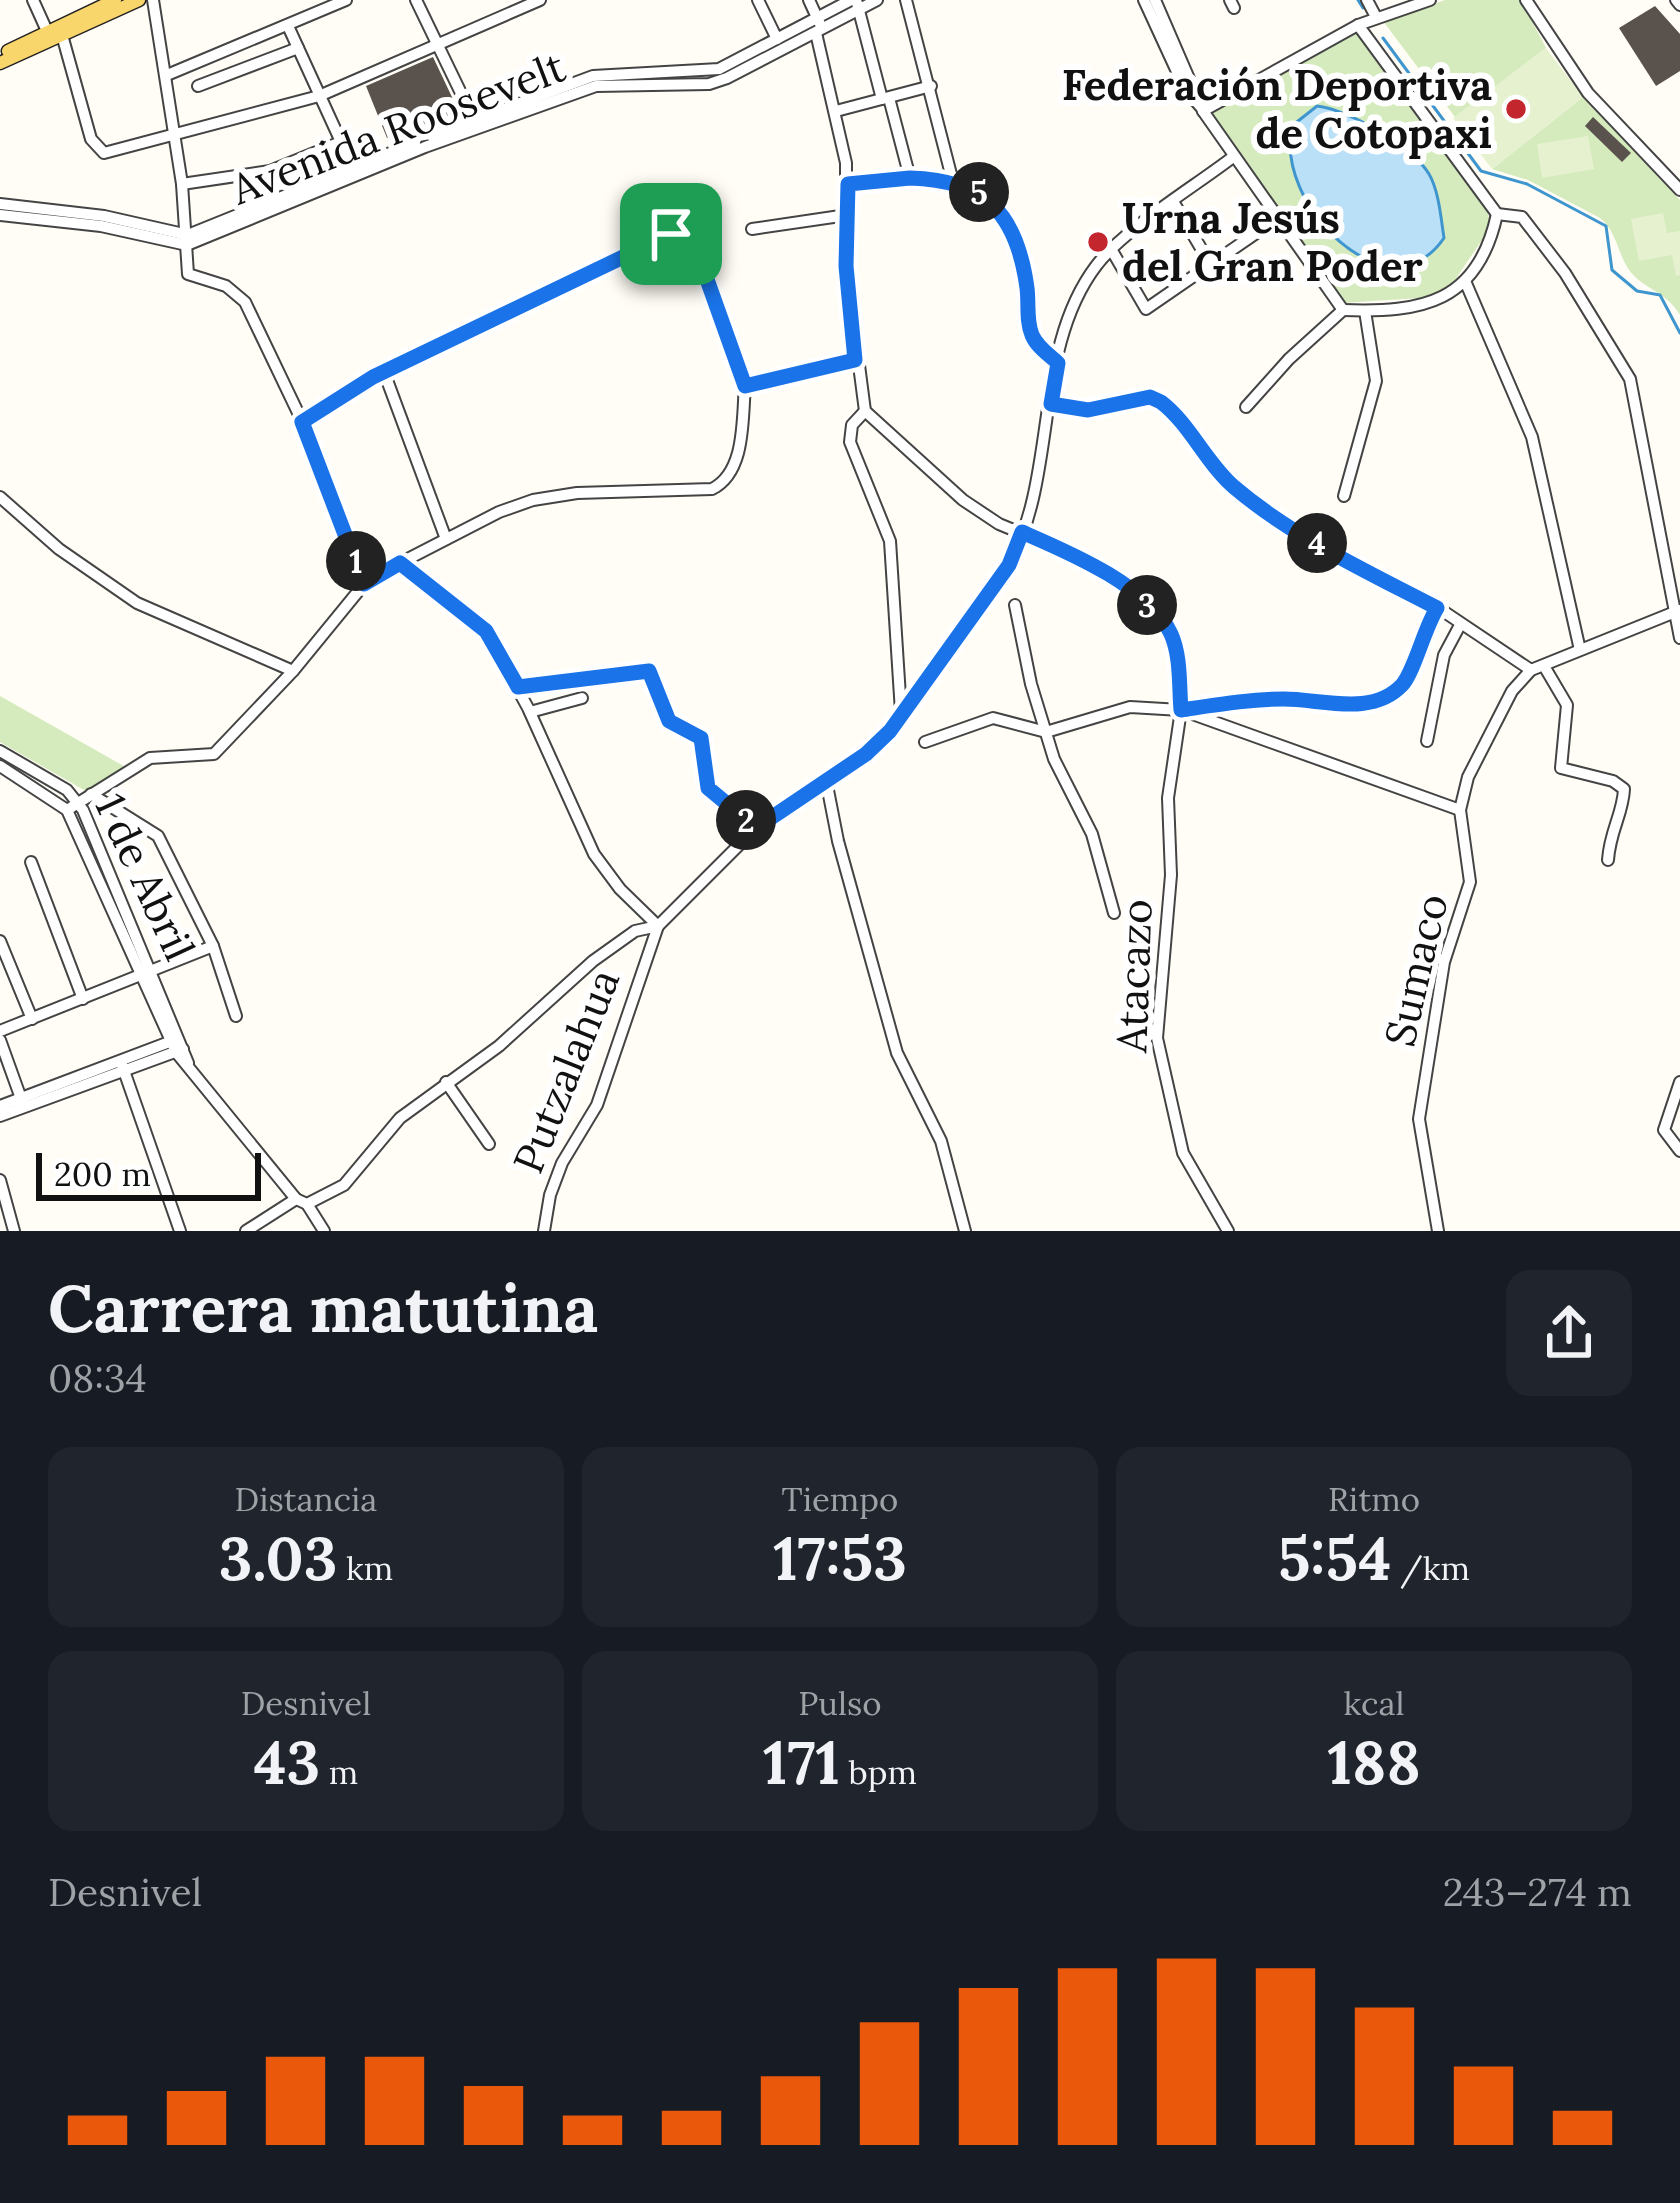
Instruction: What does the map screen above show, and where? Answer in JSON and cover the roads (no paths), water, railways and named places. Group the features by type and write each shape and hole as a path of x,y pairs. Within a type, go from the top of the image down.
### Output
{"main road":[{"path":"0,59 115,0"},
{"path":"55,33 140,0"}],"street":[{"path":"33,0 55,33 91,140 104,153 319,96 539,0"},
{"path":"153,0 176,136 188,274 226,286 244,302 302,422 364,584"},
{"path":"167,75 346,0"},
{"path":"416,0 474,120"},
{"path":"758,0 777,39"},
{"path":"809,0 819,27 848,184 855,360 865,411 852,425 850,442 890,541 902,713"},
{"name":"Avenida Roosevelt","path":"0,215 188,240 585,90 604,85 709,83 819,27 855,3 877,0"},
{"path":"906,0 932,86 953,182"},
{"path":"1144,0 1185,89 1202,108"},
{"path":"1156,0 1202,108 1343,310"},
{"path":"1369,0 1377,17"},
{"path":"1202,108 1360,24 1430,0"},
{"path":"1526,0 1588,93 1680,190"},
{"path":"855,3 910,178"},
{"path":"1360,24 1497,214 1522,217 1565,273 1630,379 1680,638"},
{"path":"288,26 353,168"},
{"name":"Avenida Roosevelt","path":"0,204 104,216 188,240 353,168 593,76 719,69 777,39 819,27"},
{"path":"198,86 298,48"},
{"path":"836,111 932,86"},
{"path":"182,184 270,171 340,142"},
{"name":"Putzalahua","path":"544,1231 550,1195 562,1163 597,1105 658,926 756,828 866,754 902,713 1009,565 1035,490 1071,316 1093,270 1111,249 1233,157"},
{"path":"848,184 910,178 953,182 980,193 1013,230 1027,288 1032,337 1058,363"},
{"path":"1174,203 1211,265"},
{"path":"1246,407 1343,310 1431,304 1465,281 1493,232 1497,214"},
{"path":"752,229 847,215"},
{"path":"1111,249 1146,309 1278,218"},
{"path":"67,809 150,758 214,754 293,671 364,584 446,539 533,500 712,489 728,478 740,445 745,386 723,316 686,234 671,234 384,372 302,422"},
{"path":"1465,281 1532,437 1580,650"},
{"path":"1344,496 1376,382 1365,310"},
{"path":"745,386 855,360"},
{"path":"384,372 446,539"},
{"path":"1051,404 1088,410 1150,397 1161,402 1212,467 1238,490 1345,561 1437,608 1460,626 1537,668 1567,705 1561,768 1613,781 1624,789 1622,808 1612,823 1608,860"},
{"name":"Atacazo","path":"865,411 963,500 999,524 1113,578 1160,617 1175,647 1181,710 1168,798 1171,875 1157,1038 1183,1154 1228,1231"},
{"path":"0,497 59,549 137,604 293,671"},
{"path":"247,1231 344,1185 400,1118 499,1046 619,940 658,926 594,854 518,687 486,631 400,563"},
{"path":"1015,605 1046,732 1092,834 1114,913"},
{"path":"925,742 993,718 1046,732 1130,707 1181,710 1285,699 1353,705 1373,702 1405,682 1422,632 1437,608"},
{"path":"1537,668 1676,612"},
{"path":"1427,741 1444,655 1460,626"},
{"name":"Sumaco","path":"1438,1231 1419,1118 1444,962 1470,882 1460,810 1482,749 1512,691 1537,668"},
{"path":"518,687 649,671 669,721 701,738 708,788 756,828"},
{"path":"530,712 582,698"},
{"path":"1181,710 1460,810"},
{"name":"1 de Abril","path":"0,751 67,790 78,802 189,1066 324,1231"},
{"name":"1 de Abril","path":"0,766 67,809 148,974"},
{"path":"826,780 838,841 897,1053 941,1141 964,1231"},
{"path":"91,794 158,836 213,946 236,1016"},
{"path":"31,862 83,999"},
{"path":"0,941 32,1019"},
{"path":"23,1103 0,1035 213,946"},
{"path":"0,1116 178,1045"},
{"path":"123,1066 180,1231"},
{"path":"446,1082 489,1144"},
{"path":"1679,1087 1664,1130 1680,1151"},
{"path":"0,1106 23,1103"},
{"path":"0,1180 14,1231"}],"water":[{"path":"1317,106 1378,131 1409,152 1429,174 1444,238 1421,260 1394,266 1366,259 1339,241 1316,216 1299,187 1291,155 1293,125"}],"waterway":[{"path":"1358,0 1363,8"},
{"path":"1383,38 1481,171 1527,184 1606,226 1612,270 1637,291 1660,295 1680,333"}],"place":[{"name":"Federación Deportiva de Cotopaxi","path":"1516,109"},
{"name":"Urna Jesús del Gran Poder","path":"1098,242"}]}
